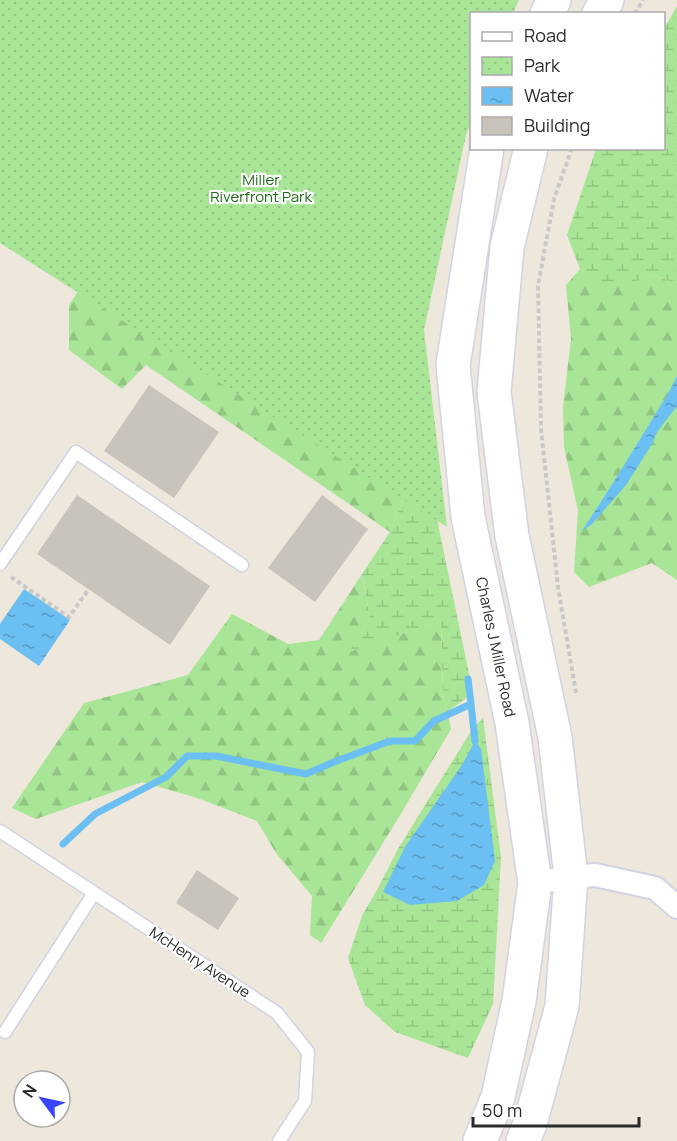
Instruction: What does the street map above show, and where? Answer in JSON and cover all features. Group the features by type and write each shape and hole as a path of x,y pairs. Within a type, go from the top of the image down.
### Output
{"street":[{"name":"Charles J Miller Road","path":"480,1141 498,1097 517,1012 535,884 512,723 468,517 453,365 487,150"},
{"path":"523,1141 530,1124 562,1006 571,877 555,737 512,536 494,392 507,247 531,150"},
{"path":"535,884 595,875 656,888 677,907"}],"lane":[{"path":"3,569 76,452 242,565"},
{"name":"McHenry Avenue","path":"0,831 277,1013 308,1052 305,1101 279,1141"},
{"path":"5,1032 94,893"}],"path":[{"path":"3,569 69,617 88,590"}],"green space":[{"name":"Miller Riverfront Park","path":"0,0 519,0 513,12 470,12 470,125 424,330 447,527 0,243"},
{"path":"677,6 677,283 652,275 604,290 580,269 567,235 596,150 665,150 665,27"},
{"path":"470,15 412,70 413,479 390,532 146,365 122,389 69,350 69,305 149,187"},
{"path":"580,269 604,289 652,275 677,283 677,580 652,563 589,587 574,572 578,511 564,447 563,407 571,339 566,285"},
{"path":"427,471 473,693 447,712 443,694 441,621 349,652 370,618 362,574 390,532 413,479"},
{"path":"362,574 370,618 350,651 441,621 443,694 451,729 321,943 310,935 312,896 276,853 257,821 197,798 142,782 36,819 12,808 84,703 188,675 232,614 288,644 319,640"},
{"path":"483,718 501,857 493,1004 468,1058 395,1032 365,1005 348,958 362,916 399,847 473,728"}],"water":[{"path":"677,376 677,406 657,432 626,485 592,524 582,531 669,392"},
{"path":"24,589 70,620 39,666 0,639 0,624"},
{"path":"475,741 481,749 495,861 484,885 457,901 410,905 383,892 405,847 462,765"}],"building":[{"path":"149,385 219,432 174,498 104,451"},
{"path":"77,495 210,586 170,645 37,554"},
{"path":"322,495 368,529 315,602 268,568"},
{"path":"197,870 239,898 218,930 176,903"}],"waterway":[{"path":"63,844 95,814 166,777 187,756 216,756 306,774 390,741 415,741 434,721 471,704 468,679"},
{"path":"471,704 475,741"}]}
